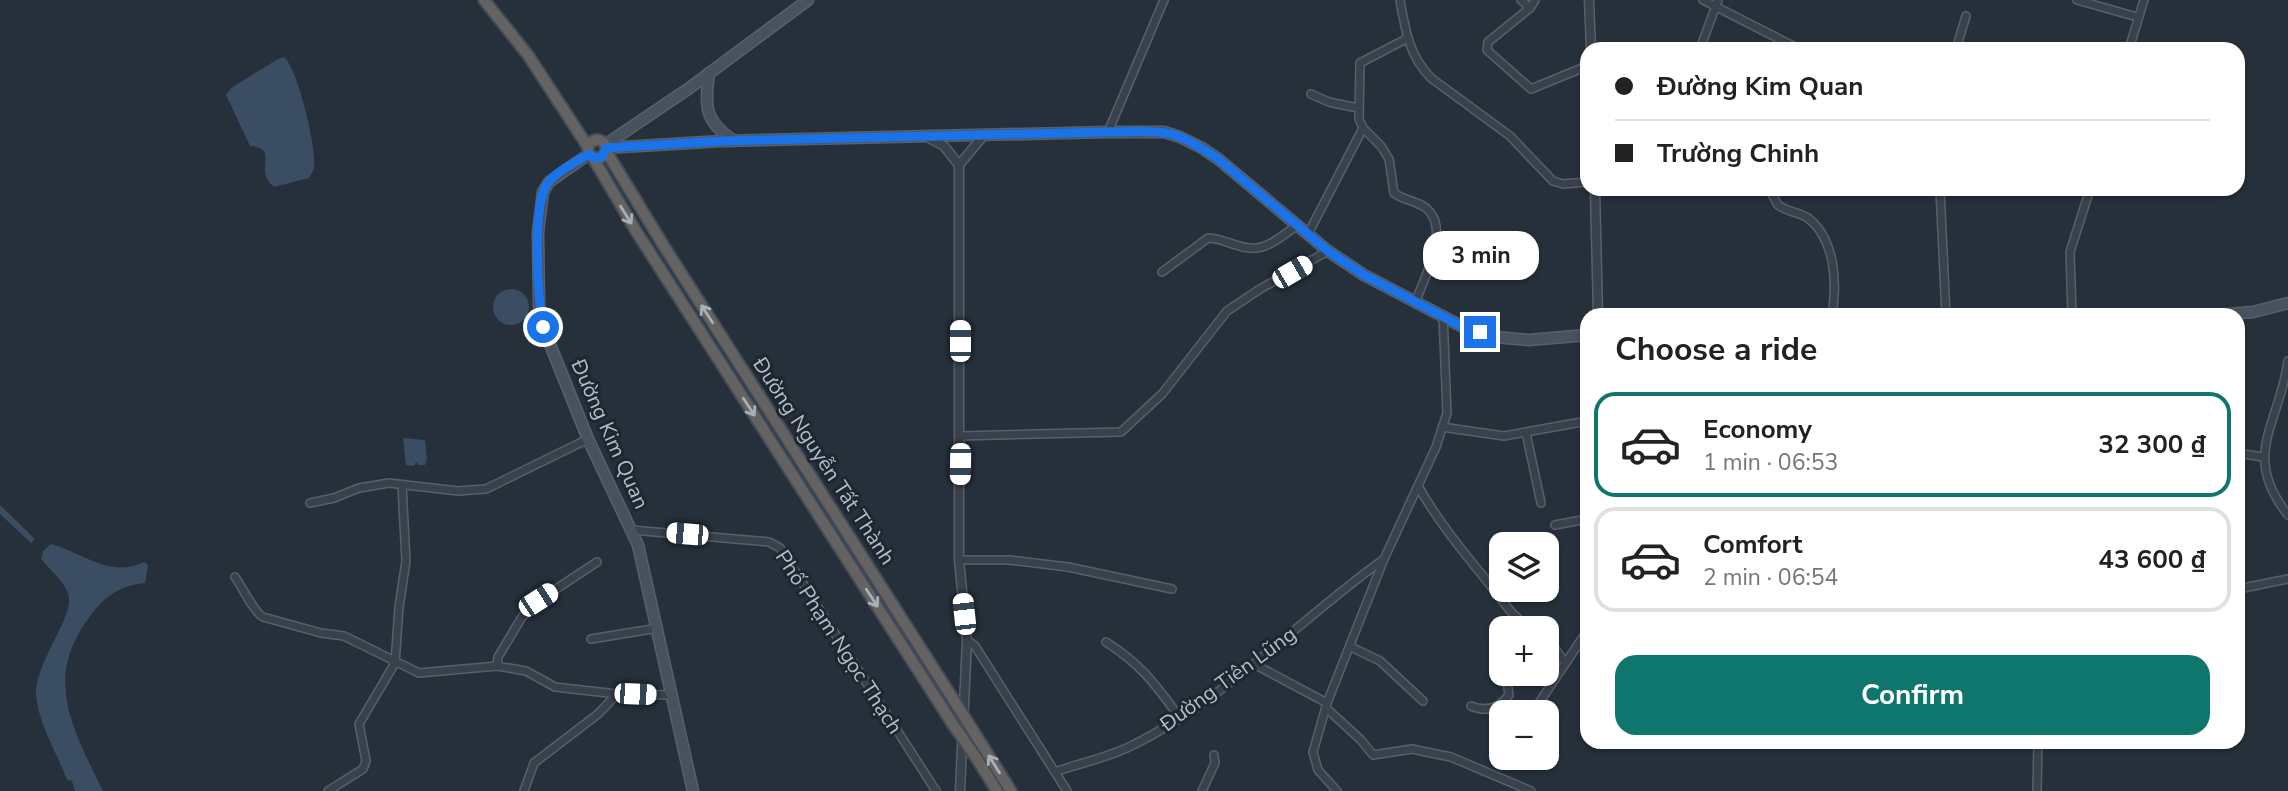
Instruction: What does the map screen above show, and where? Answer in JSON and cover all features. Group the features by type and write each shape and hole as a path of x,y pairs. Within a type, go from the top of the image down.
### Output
{"highway":[{"name":"Đường Nguyễn Tất Thành","path":"484,0 528,55 590,152 636,231 998,791"},
{"path":"590,152 596,140 606,148"},
{"name":"Đường Nguyễn Tất Thành","path":"606,148 665,248 1011,791"}],"main road":[{"path":"606,148 808,0"},
{"path":"709,73 707,109 717,130 735,141"},
{"path":"606,148 735,141 1164,132 1180,137 1217,158 1328,251 1364,275 1465,328 1495,337 1529,340 1580,336"},
{"name":"Đường Kim Quan","path":"590,152 545,187 538,232 539,306 543,327 587,439 632,530 643,563 693,791"},
{"path":"2245,313 2288,303"}],"street":[{"path":"1108,132 1164,0"},
{"path":"1401,0 1406,39 1431,78 1510,136 1553,181 1563,184 1580,183"},
{"path":"1521,0 1530,8"},
{"path":"1535,0 1530,8 1488,42 1487,50 1531,89 1580,69"},
{"path":"1589,0 1591,42"},
{"path":"1703,0 1717,4 1786,42"},
{"path":"2077,0 2137,17"},
{"path":"2131,42 2144,0"},
{"path":"1703,42 1717,4"},
{"path":"1958,42 1966,16"},
{"path":"1406,39 1360,63 1358,108 1363,128 1381,146 1389,159 1394,193 1425,207 1434,221 1436,247 1416,301"},
{"path":"1311,94 1329,102 1358,108"},
{"path":"1308,234 1363,128"},
{"path":"959,165 984,135"},
{"path":"925,136 944,146 959,165 959,560 967,640 960,791"},
{"path":"1595,196 1598,308"},
{"path":"1773,196 1778,205 1807,218 1823,238 1833,269 1835,286 1833,308"},
{"path":"1940,196 1945,308"},
{"path":"2072,308 2070,253 2088,196"},
{"path":"1161,272 1208,238 1245,249 1260,250 1298,225"},
{"path":"960,436 1121,432 1162,394 1227,311 1328,251"},
{"path":"1338,791 1318,770 1313,752 1327,706 1384,559 1418,486 1447,413 1443,315"},
{"path":"2288,361 2263,457 2270,490 2288,515"},
{"path":"1442,427 1504,436 1580,422"},
{"path":"1525,433 1541,503"},
{"path":"310,503 389,483 458,491 486,489 587,439"},
{"path":"2245,454 2263,457"},
{"path":"328,791 363,769 366,761 359,724 395,663 406,561 402,485"},
{"path":"1418,486 1438,521 1510,616"},
{"path":"1555,525 1580,520"},
{"name":"Phố Phạm Ngọc Thạch","path":"632,530 769,542 780,548 936,791"},
{"name":"Đường Tiên Lũng","path":"1055,772 1129,747 1180,718 1254,664 1384,559"},
{"path":"959,560 1009,560 1068,567 1172,589"},
{"path":"497,666 498,657 522,617 535,603 597,562"},
{"path":"235,577 249,596 257,614 321,633 344,636 419,673 497,666 526,671 555,687 617,694 673,695"},
{"path":"2245,588 2288,579"},
{"path":"591,639 658,628"},
{"path":"967,640 975,646 1067,791"},
{"path":"1106,642 1143,669 1180,718"},
{"path":"1541,700 1580,642"},
{"path":"1351,647 1380,662 1423,701"},
{"path":"1559,654 1566,663"},
{"path":"1254,664 1327,706 1373,755 1412,749 1451,757 1531,791"},
{"path":"1471,706 1485,710 1502,703 1508,695 1507,686"},
{"path":"524,791 534,763 598,715 617,694"},
{"path":"2037,791 2038,749"},
{"path":"1202,791 1215,763 1214,755"}],"water":[{"path":"284,57 295,77 305,110 313,144 314,168 309,178 274,187 265,174 264,151 250,146 226,95 231,88"},
{"path":"511,289 524,294 529,307 524,320 511,325 498,320 493,307 498,294"},
{"path":"403,438 425,440 425,465 416,462 414,466 406,465"},
{"path":"0,505 35,539 31,543 0,514"},
{"path":"51,544 108,566 132,566 144,562 148,565 145,583 121,589 96,608 76,638 68,660 65,682 67,703 73,725 103,791 75,791 72,781 67,780 48,738 37,705 37,682 65,618 69,598 58,577 41,559 43,551"}],"route":[{"path":"543,327 537,266 543,192 549,182 563,171 589,154 595,158 602,157 606,148 722,141 1164,132 1180,137 1217,158 1328,251 1364,275 1465,328 1480,332"}]}
